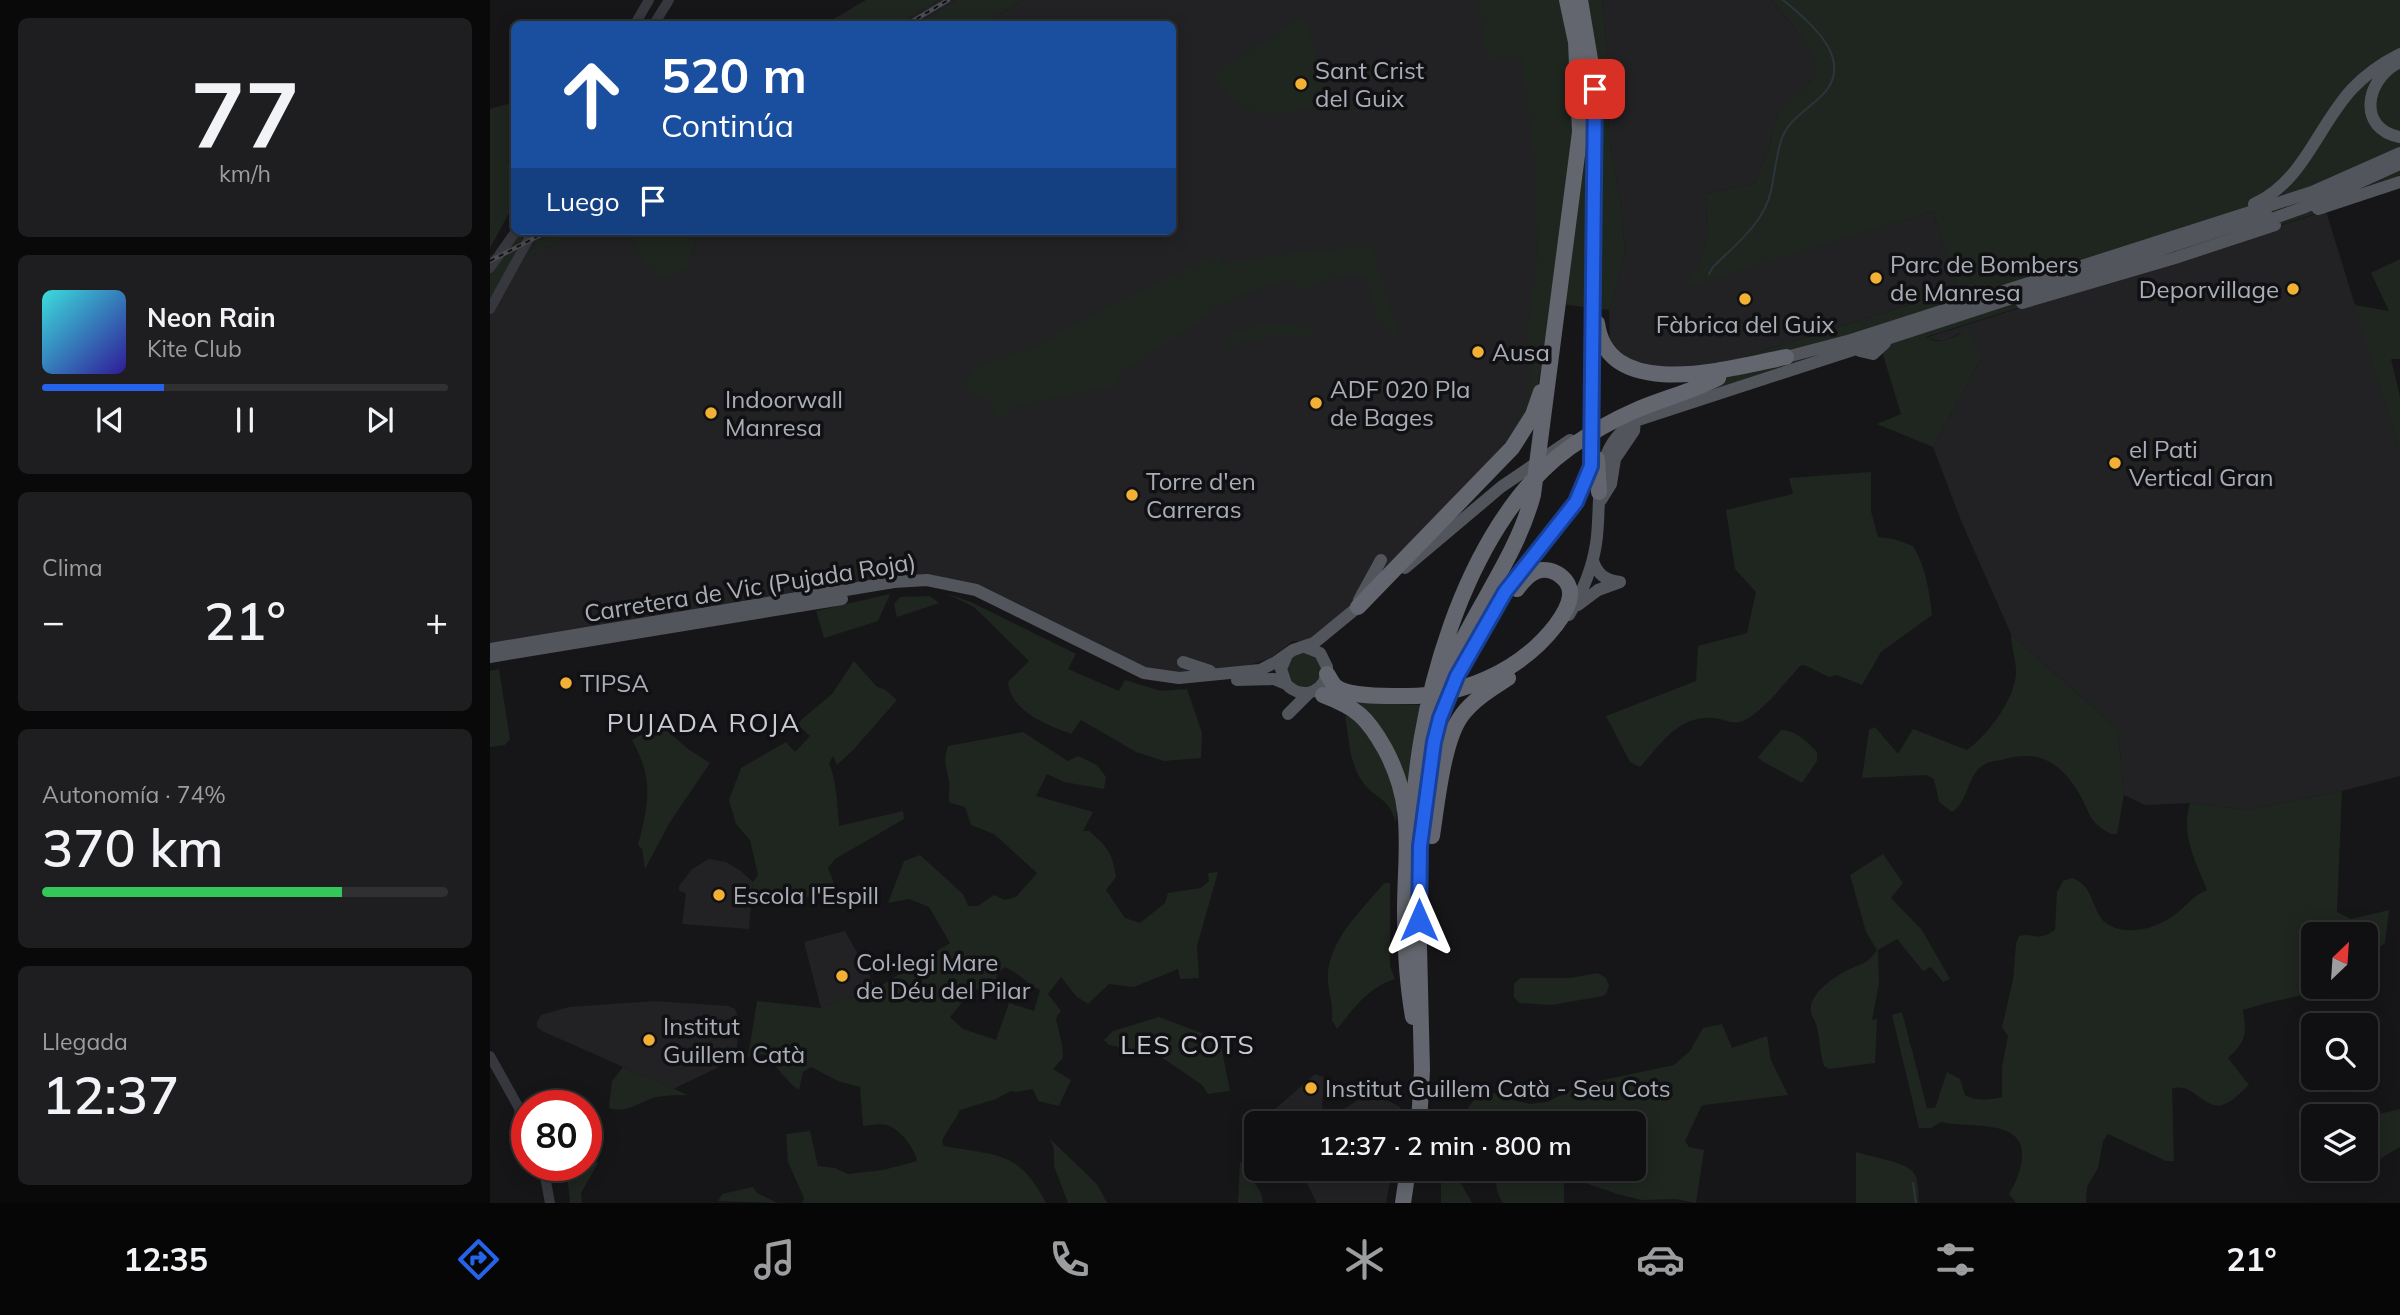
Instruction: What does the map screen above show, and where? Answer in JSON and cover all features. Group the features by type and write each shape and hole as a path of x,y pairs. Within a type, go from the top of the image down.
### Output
{"highway":[{"path":"1560,0 1576,42"},
{"path":"1412,1111 1413,842 1425,745 1473,621 1513,550 1528,513 1545,416 1580,132 1576,42 1567,0"},
{"path":"1580,0 1595,89"},
{"path":"1451,676 1505,592 1576,502 1591,466 1597,52 1587,0"},
{"path":"1592,255 1598,280 1598,331 1611,355 1628,367 1655,373 1699,374 1786,357"},
{"path":"1355,609 1513,448 1533,415 1550,363"},
{"path":"1451,676 1453,622 1484,553 1505,516 1527,488 1558,456 1607,421 1718,378"},
{"path":"1593,394 1599,498"},
{"path":"1327,674 1340,690 1376,696 1423,695 1476,684 1529,653 1552,629 1565,611 1570,596 1569,586 1553,572 1541,570 1524,579 1451,676"},
{"path":"1420,936 1425,922 1432,834 1449,745 1456,726 1472,704 1532,660 1539,651"},
{"path":"1316,693 1350,705 1362,714 1385,749 1401,784 1406,822 1405,953 1414,1020"},
{"path":"1420,1111 1422,1070 1418,904 1420,846 1435,717"},
{"path":"1403,1203 1406,1181"},
{"path":"1410,1203 1414,1181"}],"main road":[{"path":"2205,226 2265,199 2285,184 2309,155 2351,90 2376,67 2400,54"},
{"path":"2400,62 2376,83 2370,102 2377,126 2390,135 2400,137"},
{"path":"1718,378 1851,340 2312,192 2400,153"},
{"path":"1289,687 1316,693 1405,701 1440,698 1490,682 1539,651 1561,627 1588,578 1593,561 1604,461 1608,448 1619,432 1635,421 2239,232 2305,207 2400,162"},
{"path":"1855,351 1901,333 2241,224 2400,162"},
{"path":"1981,314 2051,296 2251,234 2400,182"},
{"path":"1305,647 1322,655 1327,674 1316,693 1289,714 1294,703 1281,669 1287,655 1293,650 1314,643 1500,486 1607,421"},
{"path":"1355,609 1381,560"},
{"path":"1572,610 1598,590 1620,582 1604,578 1595,568 1593,561"},
{"name":"Carretera de Vic (Pujada Roja)","path":"490,649 894,582 927,580 976,590 1144,673 1179,678 1260,670 1287,655"},
{"name":"Carretera de Vic (Pujada Roja)","path":"490,657 921,586 943,589 987,603 1120,672 1141,680 1162,685 1178,685 1274,679 1289,687"},
{"path":"1183,662 1220,673"}],"street":[{"path":"637,21 649,0"},
{"path":"656,21 669,0"},
{"path":"490,268 513,235"},
{"path":"490,309 531,235"},
{"path":"490,1056 511,1091"},
{"path":"545,1181 550,1203"}],"shaded area":[{"path":"866,0 939,0 905,21 830,21"},
{"path":"939,0 957,0 921,21 905,21"},
{"path":"957,0 1023,0 989,21 921,21"},
{"path":"1023,0 1553,0 1543,364 1516,436 1353,605 1307,641 1293,641 1269,659 1239,668 1154,672 974,585 883,587 490,653 490,256 532,235 550,235 536,242 529,257 572,235 630,235 687,270 697,235 1176,235 1176,21 989,21"},
{"path":"1478,0 1602,0 1607,51 1609,137 1622,212 1625,256 1609,310 1552,303 1537,391 1516,436 1506,441 1523,411 1531,375 1527,361 1529,316 1538,253 1535,160 1521,55 1487,60"},
{"path":"1602,0 1771,0 1801,35 1816,61 1814,78 1779,112 1755,183 1705,194 1709,234 1698,267 1683,288 1933,211 1958,289 1706,369 1642,367 1610,346 1609,310 1625,256 1622,212 1609,137 1607,51"},
{"path":"1771,0 2400,0 2400,187 1926,337 1937,341 1970,330 1980,360 1933,447 1877,424 1901,414 1881,348 1716,399 1706,369 1958,289 1933,211 1682,289 1698,267 1709,234 1705,194 1755,183 1769,148 1779,111 1814,78 1815,61 1801,35"},
{"path":"1299,18 1306,24 1329,94 1328,102 1276,114 1252,111 1241,105 1220,85 1215,73"},
{"path":"511,103 511,155 508,161 511,163 511,210 490,248 490,109"},
{"path":"2326,211 2400,451 2400,776 2247,810 2190,803 2145,805 2124,795 2118,730 2011,634 1962,523 1933,447 1980,360 1961,333 1943,341 1925,338"},
{"path":"517,235 524,235 490,302 490,277"},
{"path":"550,235 572,235 528,258 536,242"},
{"path":"629,235 697,235 687,270 655,278"},
{"path":"1372,246 1400,341 1376,317 1366,279 1342,276 1300,291 1291,280 1229,299 1134,364 1121,374 1115,386 1013,407 1003,422 983,396 970,393 963,385 971,371 978,366 1031,349 1094,314 1220,253 1224,263 1306,251"},
{"path":"2400,259 2400,359 2391,359 2400,397 2400,451 2354,305 2389,311 2371,273"},
{"path":"1295,324 1311,329 1315,336 1271,337 1220,347 1231,334 1258,325"},
{"path":"1871,472 1871,511 1878,537 1913,546 1924,570 1932,615 1881,652 1862,685 1837,675 1829,677 1804,665 1800,666 1764,706 1748,718 1740,722 1714,718 1690,721 1672,732 1640,767 1630,762 1606,716 1696,681 1698,646 1747,633 1756,592 1735,569 1726,510 1793,494 1789,478"},
{"path":"945,593 971,602 1076,654 1068,669 1119,691 1125,680 1161,691 1187,689 1202,733 1201,758 1164,761 1136,752 1081,720 1071,734 1032,716 1016,702 1008,682 1029,661 974,607"},
{"path":"890,594 878,621 824,638 816,611"},
{"path":"930,596 939,603 897,617 894,604 900,597"},
{"path":"2011,634 2118,730 2124,795 2117,834 2111,834 2095,822 2074,785 2058,767 2038,757 2015,757 1985,764 1979,768 1962,802 1952,812 1939,802 1934,779 1926,775 1862,778 1869,730 1875,727 1898,754 1913,729 1967,750 1975,744 1999,716 2015,682"},
{"path":"1304,653 1316,658 1321,670 1316,682 1304,687 1292,682 1287,670 1292,658"},
{"path":"854,661 877,687 884,689 897,700 837,765 833,756 829,763 835,786 839,826 903,811 904,819 835,859 828,868 839,896 828,898 824,894 819,897 794,898 793,902 752,904 753,882 758,875 750,840 736,824 729,800 741,768 786,742 795,752 810,736 798,725 801,720 832,694"},
{"path":"499,669 510,739 505,745 490,747 490,671"},
{"path":"1353,702 1424,705 1408,801"},
{"path":"1345,716 1356,717 1386,765 1397,796 1396,823 1389,807 1367,787 1358,774 1352,758"},
{"path":"660,725 688,749 710,763 670,822 645,869 642,849 638,845 647,804 646,779 644,767 632,740"},
{"path":"1781,730 1796,734 1817,752 1817,761 1802,783 1758,757"},
{"path":"1023,732 1068,761 1078,756 1097,765 1106,777 1104,789 1064,782 1047,774 1036,796 1093,812 1083,831 1089,831 1104,846 1113,861 1116,877 1106,890 1125,918 1140,923 1165,903 1168,893 1201,888 1209,881 1208,873 1218,872 1197,946 1199,978 1180,979 1178,969 1134,987 1109,984 1088,1004 1077,997 1061,977 1048,994 1061,1011 1056,1018 1063,1058 1053,1069 1071,1080 1059,1106 1038,1101 1033,1089 1011,1091 996,1099 960,1110 943,1138 944,1146 992,1154 1016,1164 1036,1186 1046,1203 802,1203 804,1198 788,1162 786,1134 810,1131 818,1166 835,1168 848,1174 883,1170 917,1161 914,1151 897,1130 881,1124 863,1126 860,1087 838,1081 811,1067 803,1072 799,1090 764,1054 748,1057 757,1001 821,1008 840,999 864,996 950,943 929,907 909,899 888,903 904,861 920,855 963,894 968,906 978,906 994,895 1005,900 1016,897 1037,873 994,834 971,825 965,807 950,803 945,760 948,746","holes":["1005,967 1040,990 1034,1011 1009,1003 996,1040 963,1029 950,1017 969,995 996,983 997,974"]},
{"path":"2342,791 2337,912 2351,919 2389,910 2385,943 2378,949 2378,922 2301,922 2301,995 2243,1010 2244,1037 2228,1058 2249,1085 2230,1102 2222,1105 2209,1103 2186,1089 2172,1089 2174,1161 2166,1161 2108,1134 2103,1141 2098,1168 2087,1187 2086,1203 2016,1203 2009,1194 2018,1176 2022,1157 2020,1144 2014,1136 1992,1127 1941,1122 1931,1128 1919,1128 1892,1015 1902,1012 1927,1108 1935,1108 1947,1072 1960,1079 1965,1095 1983,1099 2002,1097 2002,1067 2008,1036 2002,1027 2013,980 2016,944 2019,936 2039,937 2055,930 2057,892 2063,881 2072,878 2080,882 2090,894 2104,922 2111,926 2136,930 2154,926 2170,918 2194,897 2207,890 2188,837 2187,814 2190,803 2247,810"},
{"path":"1883,854 1903,883 1891,898 1922,930 1950,979 1943,982 1931,967 1923,971 1897,939 1878,950 1879,984 1872,1020 1877,1019 1875,1063 1829,1069 1824,1066 1811,1005 1817,993 1828,982 1866,962 1877,950 1866,932 1850,875"},
{"name":"Escola l'Espill","path":"709,859 726,862 753,882 749,929 682,924 686,893 679,891 679,886 692,869"},
{"path":"1384,883 1390,883 1390,966 1395,979 1370,992 1337,1029 1332,1020 1328,983 1331,957 1350,923"},
{"name":"Col·legi Mare de Déu del Pilar","path":"845,931 877,989 864,996 840,999 821,1008 804,942"},
{"path":"1598,973 1606,978 1609,986 1603,996 1552,1005 1519,1003 1514,997 1514,984 1520,978 1570,978"},
{"name":"Institut Guillem Catà","path":"655,1001 728,1006 735,1009 739,1020 736,1059 673,1089 537,1027 541,1015 569,1007"},
{"path":"1159,1017 1220,1040 1230,1091 1208,1094 1202,1085 1157,1054 1109,1045 1104,1040 1113,1031"},
{"path":"1722,1024 1732,1048 1767,1036 1771,1060 1788,1095 1701,1107 1685,1141 1689,1147 1704,1150 1696,1203 1676,1199 1642,1200 1580,1181 1646,1181 1646,1111 1467,1111 1485,1090 1530,1104 1547,1102 1584,1084 1674,1065 1690,1051 1703,1028"},
{"path":"623,1067 688,1095 657,1097 624,1109 609,1108 612,1081"},
{"path":"1315,1074 1324,1077 1322,1109 1342,1110 1358,1100 1387,1100 1400,1107 1400,1111 1273,1111"},
{"path":"2400,1109 2400,1147 2378,1160 2378,1114"},
{"path":"1050,1139 1097,1184 1107,1203 1068,1203 1054,1166 1054,1149"},
{"path":"1856,1152 1911,1170 1917,1181 1919,1203 1856,1203"},
{"path":"1240,1161 1244,1167 1244,1181 1253,1181 1261,1193 1263,1203 1238,1203"},
{"path":"568,1181 588,1181 581,1193 582,1203 570,1203"},
{"name":"Institut Guillem Catà - Seu Cots","path":"1390,1181 1386,1203 1317,1203 1306,1182"},
{"path":"1441,1181 1460,1181 1472,1203 1441,1203"},
{"path":"1567,1181 1564,1183 1564,1203 1503,1203 1496,1183"},
{"path":"753,1187 757,1193 778,1203 718,1201 722,1194"}],"waterway":[{"path":"1709,274 1756,223 1771,191 1778,151 1785,132 1830,85 1834,72 1833,58 1827,45 1806,20 1783,0"},
{"path":"1913,1183 1916,1203"}],"railway":[{"path":"913,21 948,0"},
{"path":"490,261 540,235"}],"place":[{"name":"Sant Crist del Guix","path":"1301,84"},
{"name":"Parc de Bombers de Manresa","path":"1876,278"},
{"name":"Deporvillage","path":"2293,289"},
{"name":"Fàbrica del Guix","path":"1745,299"},
{"name":"Ausa","path":"1478,352"},
{"name":"ADF 020 Pla de Bages","path":"1316,403"},
{"name":"Indoorwall Manresa","path":"711,413"},
{"name":"el Pati Vertical Gran","path":"2115,463"},
{"name":"Torre d'en Carreras","path":"1132,495"},
{"name":"TIPSA","path":"566,683"},
{"name":"Escola l'Espill","path":"719,895"},
{"name":"Col·legi Mare de Déu del Pilar","path":"842,976"},
{"name":"Institut Guillem Catà","path":"649,1040"},
{"name":"Institut Guillem Catà - Seu Cots","path":"1311,1088"}],"district":[{"name":"PUJADA ROJA","path":"704,722"},
{"name":"LES COTS","path":"1188,1044"}],"route":[{"path":"1419,920 1420,846 1434,742 1440,718 1457,676 1505,592 1576,502 1591,466 1595,89"}]}
